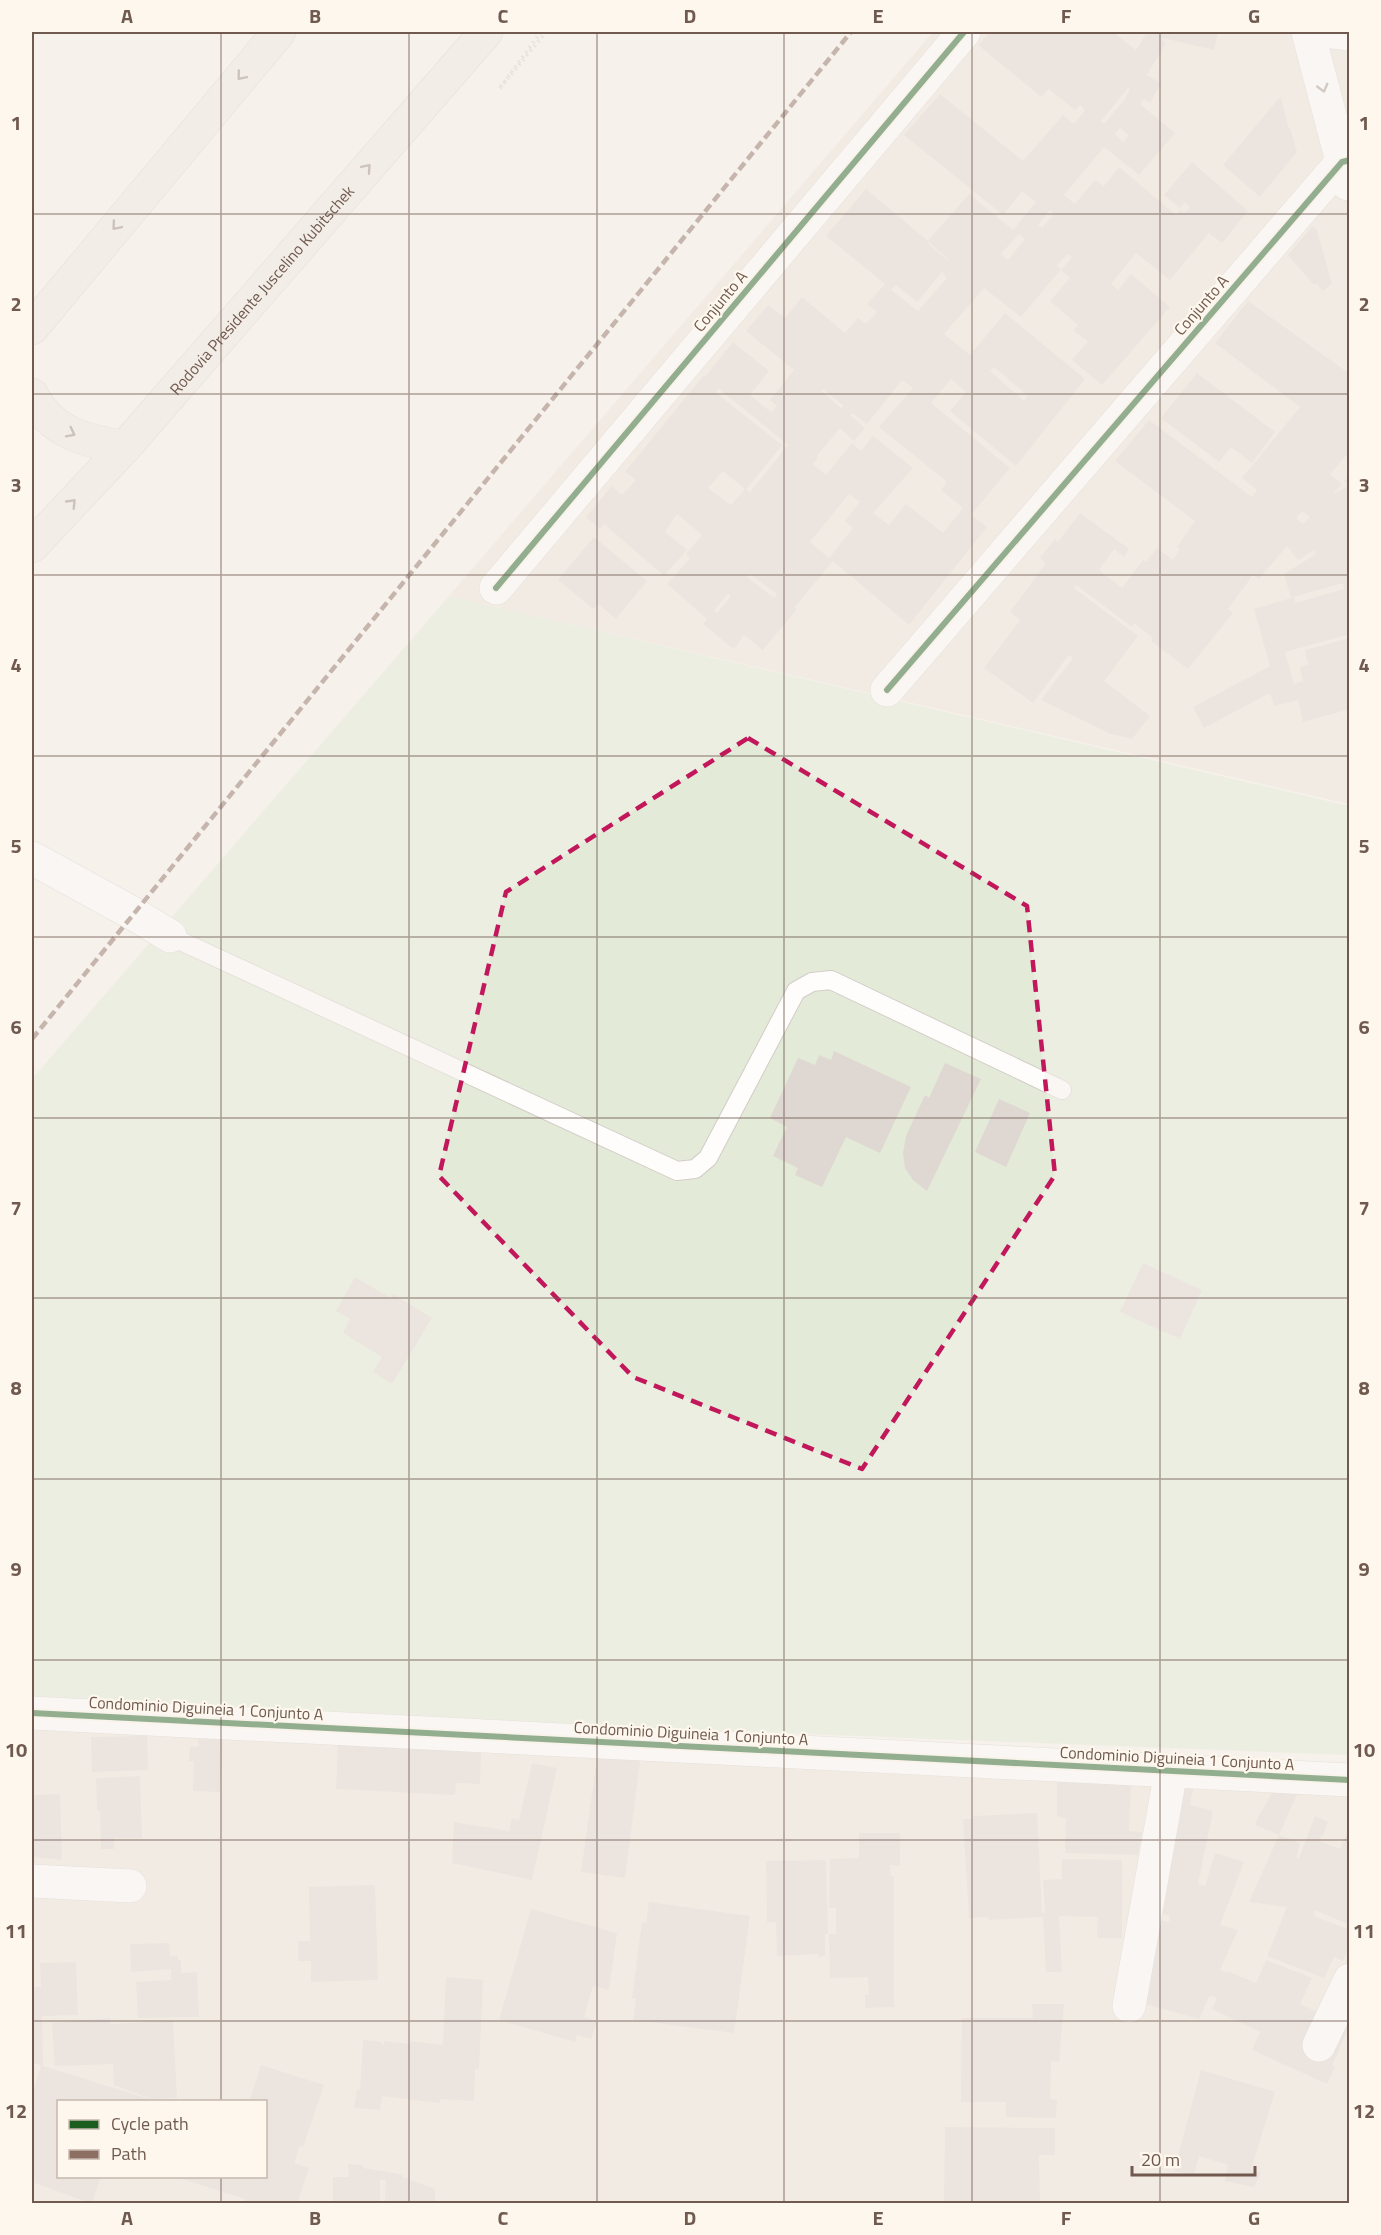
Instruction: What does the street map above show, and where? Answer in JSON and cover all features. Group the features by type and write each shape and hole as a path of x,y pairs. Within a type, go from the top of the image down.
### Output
{"highway":[{"path":"32,328 279,32"},
{"name":"Rodovia Presidente Juscelino Kubitschek","path":"32,546 125,447 486,32"},
{"path":"32,395 37,407 51,421 72,435 97,443 125,447"}],"street":[{"name":"Conjunto A","path":"496,588 964,32"},
{"name":"Conjunto A","path":"887,690 1347,170 1308,32"},
{"path":"1333,32 1350,34"},
{"path":"32,858 170,936"},
{"name":"Condominio Diguineia 1 Conjunto A","path":"32,1713 1350,1780"},
{"path":"1129,2006 1171,1771"},
{"path":"32,1881 129,1886"},
{"path":"1319,2045 1350,1980"}],"lane":[{"path":"170,936 677,1171 695,1169 708,1158 796,991 812,982 831,980 1062,1090"}],"path":[{"path":"541,32 499,89 546,32"}],"highlighted area":[{"path":"748,738 1027,906 1055,1175 862,1469 633,1377 439,1176 506,892"}],"shaded area":[{"path":"933,32 1349,32 1349,804 449,596"},
{"path":"32,1713 1349,1783 1349,2203 32,2203"}],"green space":[{"path":"449,596 1349,806 1349,1755 32,1704 32,1079"}],"building":[{"path":"990,32 1113,32 1136,50 1147,32 1218,32 1214,50 1163,38 1162,41 1166,43 1147,75 1161,83 1150,103 1144,99 1140,104 1175,133 1139,175 1104,147 1064,195 1075,204 1095,180 1104,186 1119,167 1176,215 1181,210 1184,213 1190,208 1185,202 1180,208 1164,195 1192,162 1248,211 1222,243 1209,233 1170,280 1136,253 1111,284 1118,290 1131,274 1170,307 1102,385 1072,360 1088,341 1073,331 1078,325 1050,301 1070,278 1061,270 1072,257 1068,254 1057,265 1061,269 1021,317 984,288 944,334 970,355 1005,313 1085,379 1016,466 950,411 966,392 951,379 931,403 1010,468 971,515 987,527 909,625 833,561 763,650 744,635 735,648 731,647 703,624 707,619 667,584 690,558 686,554 702,535 677,514 665,532 687,550 664,576 604,524 600,529 586,517 612,486 622,495 636,480 625,472 733,342 769,371 750,395 771,412 777,406 770,400 794,370 746,331 768,305 785,318 802,297 845,333 858,318 866,324 877,312 867,304 885,284 826,236 866,189 948,261 949,260 928,241 969,194 1013,230 1036,202 1022,191 1003,215 904,135 940,94 1023,161 1063,115 1074,124 1085,110 1080,105 1075,110 1049,89 1041,97 978,45","holes":["1129,87 1125,99 1104,124 1101,121","1120,128 1129,135 1123,142 1115,134","1050,210 1054,214 1042,228 1038,225","1019,234 1025,239 1008,260 1001,254","942,272 947,278 918,311 891,290 896,285 917,302","994,367 1028,396 1024,401 990,371","902,380 913,388 879,427 947,482 941,490 963,508 943,533 906,504 889,525 873,513 913,468 873,436 861,451 852,443 826,475 813,464 818,458 816,457 840,428 854,441 865,428 850,415 852,413 867,424","718,388 788,445 750,492 746,490 782,445 716,393","823,389 844,406 841,408 821,391","723,471 745,489 731,505 708,488","849,494 860,502 845,521 853,528 829,558 810,542","750,574 777,594 774,598 747,577","728,594 731,596 717,613 714,610"]},
{"path":"1281,98 1297,152 1260,197 1223,165"},
{"path":"1314,227 1317,230 1332,284 1323,291 1316,283 1314,285 1288,255"},
{"path":"1248,301 1350,374 1350,451 1330,474 1342,484 1332,495 1348,486 1344,481 1350,475 1350,634 1285,652 1294,684 1303,681 1300,667 1308,665 1305,650 1350,638 1350,709 1303,722 1298,700 1274,706 1270,693 1204,728 1193,707 1270,666 1254,609 1291,598 1284,574 1316,554 1314,550 1298,560 1287,546 1259,579 1253,575 1228,609 1233,613 1188,669 1151,641 1153,638 1134,623 1132,627 1076,585 1074,588 1138,636 1104,681 1150,716 1132,739 1111,734 1041,700 1073,658 1069,655 1033,703 984,668 1020,620 1010,612 1046,563 1040,558 1055,539 1058,542 1080,513 1129,549 1124,557 1114,549 1099,570 1122,588 1143,560 1146,562 1157,548 1173,560 1180,549 1177,547 1195,521 1115,461 1149,420 1252,497 1257,490 1242,478 1300,407 1215,343","holes":["1302,511 1310,517 1303,524 1296,518","1343,583 1344,589 1295,603 1294,597"]},
{"path":"1197,373 1275,432 1252,463 1231,447 1219,462 1161,418"},
{"path":"594,537 647,581 616,619 598,604 593,609 558,580"},
{"path":"834,1051 911,1087 880,1153 846,1137 822,1187 795,1175 798,1168 773,1156 787,1127 770,1118 798,1058 815,1065 819,1055 831,1060"},
{"path":"945,1063 981,1079 927,1191 913,1180 905,1168 903,1153 906,1136 925,1095 929,1098"},
{"path":"999,1099 1030,1113 1006,1167 975,1152"},
{"path":"1143,1263 1202,1290 1180,1339 1120,1312"},
{"path":"355,1277 391,1298 393,1294 432,1318 392,1384 373,1372 382,1357 343,1333 350,1319 336,1311"},
{"path":"147,1736 148,1770 92,1772 91,1737"},
{"path":"204,1737 223,1737 220,1792 193,1791 194,1761 189,1761 190,1747 199,1746 198,1739 204,1740"},
{"path":"338,1742 481,1748 480,1784 456,1783 455,1795 336,1789"},
{"path":"598,1752 641,1754 625,1878 581,1872"},
{"path":"532,1763 557,1768 532,1880 452,1863 454,1822 509,1831 512,1818 519,1820"},
{"path":"140,1776 142,1838 114,1838 114,1849 101,1849 96,1778"},
{"path":"1057,1778 1131,1782 1129,1831 1142,1832 1138,1855 1065,1853 1066,1819 1057,1816"},
{"path":"1172,1785 1194,1785 1190,1805 1213,1811 1198,1884 1205,1886 1215,1853 1244,1862 1220,1925 1238,1930 1220,1970 1256,1983 1266,1960 1312,1978 1300,2004 1329,2017 1350,1996 1350,2032 1347,2031 1327,2084 1252,2050 1260,2032 1212,2009 1217,1998 1210,1995 1199,2019 1131,2000 1148,1918 1169,1922 1170,1916 1150,1911"},
{"path":"1299,1790 1279,1835 1255,1825 1257,1819 1273,1791"},
{"path":"60,1794 62,1860 32,1857 32,1795"},
{"path":"1037,1813 1042,1913 1045,1913 1043,1880 1062,1879 1062,1859 1122,1860 1122,1938 1097,1938 1098,1917 1059,1916 1062,1972 1046,1972 1043,1917 989,1920 988,1917 969,1918 963,1819 974,1819 973,1816"},
{"path":"1315,1816 1328,1822 1320,1841 1340,1849 1350,1826 1350,1925 1315,1910 1314,1916 1350,1930 1350,1945 1343,1961 1334,1957 1324,1978 1267,1956 1287,1907 1249,1902 1279,1835 1300,1843 1297,1857 1299,1858"},
{"path":"859,1833 900,1833 900,1866 890,1865 891,1876 894,1876 894,2007 865,2008 865,1995 869,1995 868,1977 830,1978 829,1934 836,1934 836,1908 829,1908 830,1859 859,1858"},
{"path":"826,1860 828,1934 825,1934 825,1956 818,1957 818,1954 777,1956 776,1922 767,1922 766,1861"},
{"path":"375,1885 378,1980 311,1982 311,1961 298,1961 298,1941 310,1941 309,1887"},
{"path":"649,1902 750,1916 734,2033 633,2020 636,1999 632,1998 642,1922 646,1923"},
{"path":"531,1909 617,1933 609,1990 593,1986 584,2017 597,2021 591,2039 577,2035 575,2042 499,2020"},
{"path":"169,1943 170,1956 178,1956 178,1960 181,1960 181,1973 197,1972 199,2017 138,2018 136,1982 171,1980 171,1969 131,1972 130,1944"},
{"path":"76,1962 78,2015 42,2016 43,2066 153,2100 57,2100 57,2178 100,2178 92,2204 32,2182 32,2095 41,2065 32,2063 32,1987 41,1987 40,1963"},
{"path":"446,1977 483,1980 479,2069 475,2069 474,2101 440,2099 440,2103 382,2096 380,2110 354,2108 357,2089 360,2090 363,2040 382,2042 381,2044 384,2045 384,2041 410,2044 411,2041 443,2045"},
{"path":"1032,2004 1064,2004 1059,2062 1051,2061 1050,2099 1057,2100 1056,2118 1006,2117 1006,2102 961,2102 962,2018 1033,2018"},
{"path":"110,2018 111,2024 173,2021 177,2098 151,2099 114,2085 113,2064 55,2066 52,2023"},
{"path":"261,2065 324,2085 303,2147 300,2146 294,2163 309,2168 297,2204 244,2204 245,2199 179,2178 267,2178 267,2100 250,2100"},
{"path":"1201,2070 1275,2092 1251,2170 1261,2173 1254,2187 1225,2181 1228,2165 1199,2156 1194,2175 1174,2171"},
{"path":"945,2127 1055,2128 1055,2155 1039,2155 1040,2204 944,2204"},
{"path":"348,2164 363,2165 363,2168 410,2178 409,2204 385,2204 386,2180 380,2180 380,2204 333,2204 333,2177 349,2177"},
{"path":"411,2180 435,2189 435,2204 410,2204"}],"marked path":[{"path":"32,1039 851,32"}],"cycle path":[{"path":"496,588 964,32"},
{"path":"887,690 1342,162 1350,160"},
{"path":"32,1713 1350,1780"}]}
